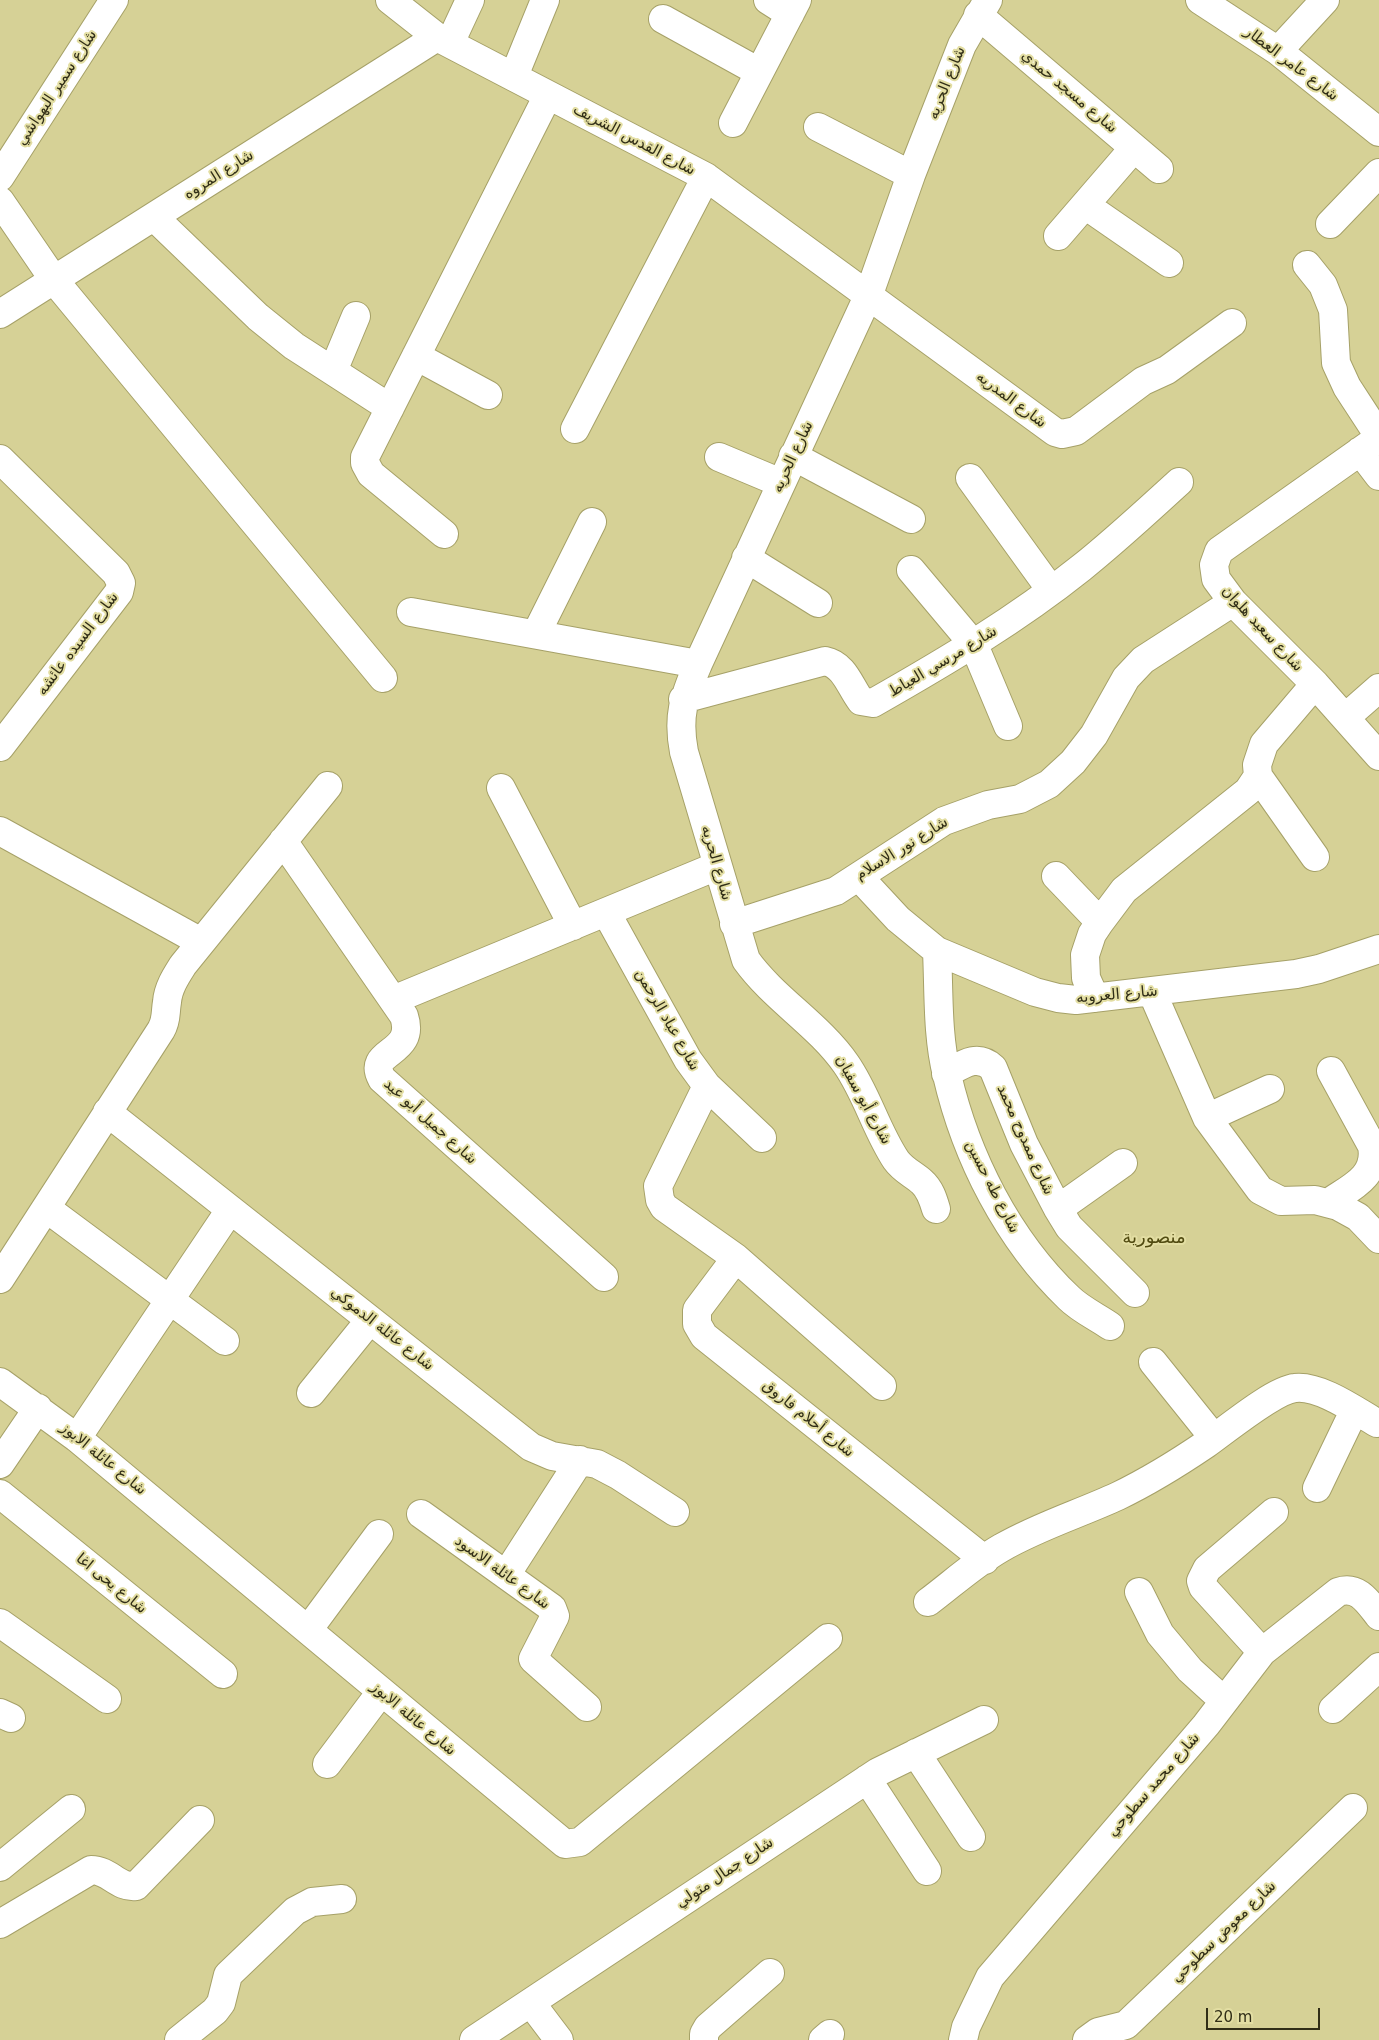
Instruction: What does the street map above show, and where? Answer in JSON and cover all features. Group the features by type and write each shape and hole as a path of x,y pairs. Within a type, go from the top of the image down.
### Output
{"street":[{"name":"شارع سمير البهواشي","path":"0,177 114,0"},
{"name":"شارع القدس الشريف","path":"390,0 444,40 706,177 869,294"},
{"path":"444,40 470,0"},
{"path":"514,76 545,0"},
{"name":"شارع عامر العطار","path":"1200,0 1278,51 1379,132"},
{"path":"1278,51 1325,0"},
{"path":"733,123 759,72 785,5"},
{"name":"شارع مسجد حمدي","path":"983,7 1159,169"},
{"name":"شارع الحريه","path":"734,924 684,752 680,729 683,700 746,558 869,294 911,175 962,45 983,7"},
{"path":"663,19 759,72"},
{"name":"شارع المروه","path":"0,314 154,217 444,40"},
{"path":"444,534 368,470 365,457 548,95"},
{"path":"818,127 911,175"},
{"path":"1058,236 1134,148"},
{"path":"1330,224 1379,173"},
{"path":"576,429 706,177"},
{"path":"0,201 54,280 383,678"},
{"path":"1085,206 1169,264"},
{"path":"154,217 258,318 294,346 390,408"},
{"path":"1307,265 1324,285 1333,310 1336,363 1373,442 1379,476"},
{"name":"شارع المدريه","path":"869,294 1055,432 1062,434 1076,431 1143,380 1167,370 1232,322"},
{"path":"333,371 356,316"},
{"path":"416,356 488,395"},
{"name":"شارع سعيد هلوان","path":"1373,442 1219,551 1214,565 1216,579 1233,602 1315,684 1379,756"},
{"path":"793,456 911,519"},
{"path":"719,457 781,483"},
{"name":"شارع السيده عائشه","path":"0,459 116,573 121,583 118,592 0,747"},
{"path":"970,478 1052,590"},
{"name":"شارع مرسي العياط","path":"683,700 825,661 836,665 840,669 861,702 873,703 974,645 1052,590 1082,568 1179,482"},
{"path":"536,634 592,522"},
{"path":"746,558 818,603"},
{"path":"911,570 974,645 1008,726"},
{"name":"شارع نور الاسلام","path":"734,924 836,891 944,820 988,805 1020,799 1048,784 1073,762 1094,735 1126,678 1143,660 1233,602"},
{"path":"411,612 698,664"},
{"path":"1315,684 1264,744 1257,765 1258,776 1315,857"},
{"path":"1346,717 1379,688"},
{"path":"1095,998 1086,978 1085,955 1092,934 1100,922 1124,890 1235,804 1248,791 1258,776"},
{"path":"0,1279 10,1243 46,1208 166,1022 167,1002 172,982 201,942 328,786"},
{"path":"501,788 573,926"},
{"path":"0,831 201,942"},
{"name":"شارع جميل أبو عيد","path":"283,841 404,1016 407,1033 404,1041 382,1058 379,1063 379,1074 382,1079 604,1277"},
{"path":"393,1000 717,866"},
{"name":"شارع العروبه","path":"859,876 898,919 937,951 1035,992 1076,1000 1296,974 1319,969 1379,950"},
{"path":"1056,876 1100,922"},
{"name":"شارع عباد الرحمن","path":"606,912 688,1060 707,1086 762,1138"},
{"name":"شارع أبو سفيان","path":"734,924 746,960 759,978 831,1046 847,1065 896,1160 910,1174 923,1182 931,1194 936,1209"},
{"name":"شارع طه حسين","path":"937,951 946,1074 971,1152 1007,1222 1038,1264 1070,1300 1110,1326"},
{"path":"1152,992 1208,1118 1260,1190 1281,1200 1315,1200 1338,1206 1358,1218 1379,1240"},
{"name":"شارع ممدوح محمد","path":"946,1074 968,1062 978,1060 986,1062 993,1068 1024,1144 1069,1227 1135,1293"},
{"path":"1328,1203 1370,1172 1374,1155 1372,1146 1331,1071"},
{"path":"707,1086 658,1186 658,1194 664,1206 736,1258 882,1386"},
{"path":"1208,1118 1270,1089"},
{"name":"شارع عائلة الدموكي","path":"107,1112 531,1447 552,1456 596,1464 618,1475 675,1512"},
{"path":"1058,1209 1123,1163"},
{"path":"46,1208 225,1341"},
{"path":"77,1438 230,1210"},
{"name":"شارع أحلام فاروق","path":"736,1258 697,1310 696,1324 699,1331 985,1560"},
{"path":"311,1393 370,1320"},
{"path":"1153,1362 1214,1438"},
{"name":"شارع عائلة الابوز","path":"0,1382 77,1438 560,1842 570,1845 580,1842 828,1638"},
{"path":"928,1602 1000,1548 1040,1527 1118,1496 1178,1464 1280,1393 1292,1388 1305,1387 1318,1391 1366,1417 1317,1488"},
{"path":"0,1464 38,1408"},
{"path":"506,1575 580,1460"},
{"name":"شارع يحى اغا","path":"0,1494 223,1674"},
{"path":"1262,1652 1203,1587 1201,1580 1207,1569 1274,1512"},
{"name":"شارع عائلة الاسود","path":"422,1514 552,1608 555,1616 533,1659 587,1707"},
{"path":"308,1630 379,1534"},
{"name":"شارع محمد سطوحي","path":"964,2040 966,2027 990,1977 1206,1725 1223,1700 1262,1652 1338,1592 1345,1589 1359,1593 1379,1616"},
{"path":"1139,1592 1160,1634 1190,1670 1223,1700"},
{"path":"0,1623 106,1699"},
{"path":"1333,1709 1379,1667"},
{"path":"326,1764 381,1692"},
{"name":"شارع جمال متولي","path":"474,2040 531,2004 866,1779 984,1720"},
{"path":"916,1753 971,1837"},
{"path":"866,1779 927,1871"},
{"name":"شارع معوض سطوحي","path":"1087,2040 1098,2032 1126,2025 1353,1808"},
{"path":"0,1867 71,1810"},
{"path":"0,1924 91,1870 101,1870 125,1886 136,1886 200,1820"},
{"path":"179,2040 215,2011 221,2003 228,1975 294,1911 312,1902 342,1899"},
{"path":"704,2040 708,2027 770,1973"},
{"path":"531,2004 559,2040"}],"district":[{"name":"منصورية","path":"1154,1238"}]}
